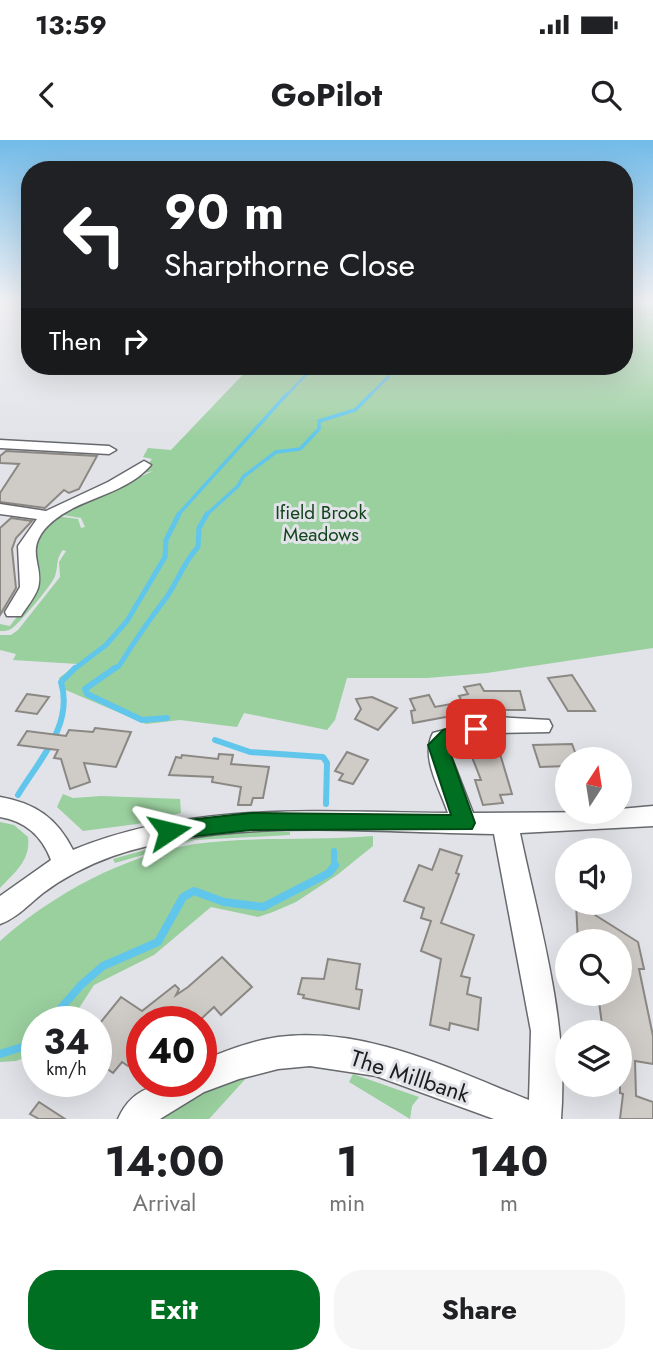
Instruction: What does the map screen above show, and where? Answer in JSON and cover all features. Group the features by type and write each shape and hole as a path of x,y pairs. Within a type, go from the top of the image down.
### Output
{"street":[{"path":"0,444 109,450"},
{"path":"14,612 29,587 26,546 48,516 71,500 123,480 144,465"},
{"path":"0,509 48,516"},
{"path":"464,823 438,751 441,740 461,732 494,726 541,726"},
{"path":"0,807 21,810 47,828 59,845 66,864"},
{"path":"0,912 66,864 146,836 209,824 251,821 505,824 653,816"},
{"path":"505,824 546,1031 548,1077 544,1119"},
{"name":"The Millbank","path":"217,1070 240,1061 281,1052 326,1051 402,1068 535,1119"},
{"path":"135,1119 149,1106 165,1097"}],"green space":[{"name":"Ifield Brook Meadows","path":"633,348 653,348 653,648 487,673 427,678 347,678 335,720 327,730 244,713 237,727 180,720 146,724 61,688 59,678 78,664 13,660 16,654 0,650 0,635 11,635 18,630 60,577 59,562 66,551 63,550 58,560 53,581 15,626 0,631 0,624 10,626 32,591 37,562 36,551 31,550 31,545 56,516 78,519 81,528 85,527 81,518 57,514 153,471 140,474 152,459 143,457 148,448 171,450 242,375 633,375"},
{"path":"63,794 73,798 101,796 180,799 181,813 137,824 83,831 57,807"},
{"path":"0,822 14,825 28,837 28,845 21,865 0,888"},
{"path":"290,832 290,835 195,840 115,863 113,859 194,836"},
{"path":"373,836 373,846 337,875 296,902 273,912 258,917 211,907 154,955 94,985 80,1006 21,1006 21,1059 0,1062 0,941 43,908 91,879 142,857 169,849 239,840"},
{"path":"353,1074 419,1097 412,1106 410,1119 349,1082"},
{"path":"249,1075 209,1119 154,1119 191,1097 217,1097 217,1085"}],"building":[{"path":"6,451 97,456 79,489 69,493 64,490 45,508 0,502 0,493 19,464 0,463 0,456"},
{"path":"11,518 32,521 16,538 12,549 16,588 0,615 0,528"},
{"path":"572,675 595,711 568,711 548,678"},
{"path":"480,684 484,691 520,691 525,710 484,710 413,723 411,711 415,710 410,699 429,695 435,707 462,702 459,696 468,694 464,687"},
{"path":"27,694 49,697 37,714 16,711"},
{"path":"372,697 397,708 378,730 355,719 361,709 356,699"},
{"path":"95,728 131,732 116,767 84,763 90,782 70,789 61,759 54,758 58,750 18,745 27,731 66,736 69,730 93,732"},
{"path":"495,737 512,794 500,795 503,803 483,805 475,780 481,780 468,747 475,746 473,742"},
{"path":"572,744 573,747 555,747 555,766 540,767 533,745"},
{"path":"347,752 368,760 353,784 339,780 343,774 335,771"},
{"path":"219,754 233,755 231,764 269,767 263,798 253,798 251,805 238,805 241,787 212,782 213,777 169,775 176,757 181,758 182,755 218,759"},
{"path":"440,849 462,856 456,873 459,874 441,923 474,935 461,976 470,978 467,994 481,998 478,1030 450,1023 449,1030 430,1025 441,959 421,951 431,921 421,918 424,908 404,901 419,865 432,870"},
{"path":"577,915 595,915 617,929 577,929"},
{"path":"632,938 638,942 644,969 639,969 653,1036 653,1064 635,1061 636,1096 653,1102 653,1119 620,1119 623,1097 632,1097 632,1020 601,1020 600,1006 632,1006"},
{"path":"222,957 252,987 221,1015 217,1006 148,1006 175,985 179,989 176,995"},
{"path":"328,959 360,964 356,989 362,990 359,1009 303,998 304,995 298,994 302,978 324,979"},
{"path":"121,997 134,1006 126,1006 126,1065 122,1062 113,1073 112,1008"},
{"path":"39,1102 65,1119 39,1119 30,1114"}],"waterway":[{"path":"286,396 306,375"},
{"path":"207,514 238,486 243,477 276,452 300,449 319,429 319,421 355,410 388,375"},
{"path":"177,516 287,394"},
{"path":"73,670 106,645 127,621 165,557 166,540 179,514"},
{"path":"113,670 119,666 198,547 199,528 207,514"},
{"path":"18,795 59,727 64,698 61,682 73,670"},
{"path":"113,670 85,689 87,694 142,720 167,718"},
{"path":"215,740 250,752 323,757 327,763 326,804"},
{"path":"334,851 334,866"},
{"path":"63,1006 103,966 158,942 183,897 194,891 224,902 263,907 329,873 334,866"},
{"path":"0,1054 21,1047"}],"route":[{"path":"169,831 209,824 251,821 464,823 438,745 449,735 476,729"}]}
